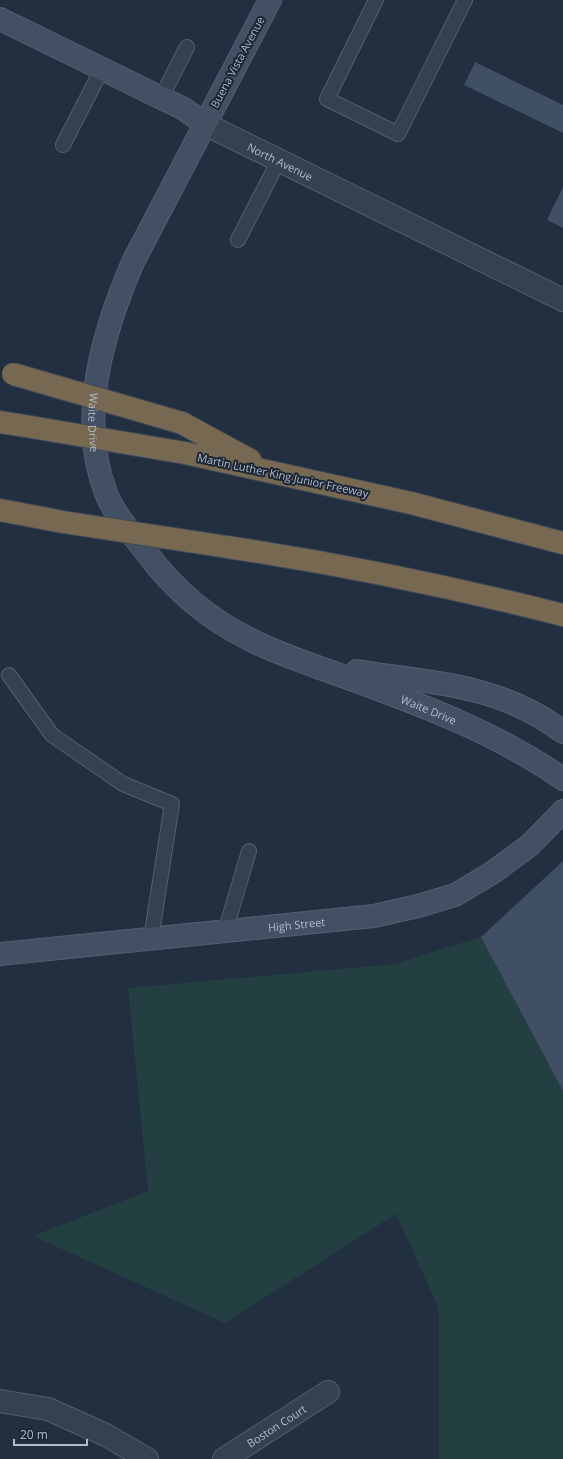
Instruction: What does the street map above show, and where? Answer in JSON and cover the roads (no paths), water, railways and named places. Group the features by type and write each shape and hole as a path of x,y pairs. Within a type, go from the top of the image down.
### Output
{"highway":[{"path":"7,372 182,423 272,472"},
{"name":"Martin Luther King Junior Freeway","path":"10,423 186,453 411,503 563,543"},
{"path":"0,510 63,522 319,561 506,601 563,616"},
{"path":"0,519 63,522"}],"main road":[{"name":"Buena Vista Avenue","path":"205,124 270,0"},
{"name":"North Avenue","path":"0,19 184,109 205,124"},
{"name":"Waite Drive","path":"205,124 132,262 118,296 97,370 94,409 96,453 106,494 125,525 175,588 214,619 251,640 287,656 467,724 501,740 563,779"},
{"name":"Waite Drive","path":"287,656 336,667 452,685 492,694 529,710 563,732"},
{"name":"High Street","path":"0,954 374,916 418,906 455,895 492,873 530,844 563,812"}],"street":[{"name":"North Avenue","path":"205,124 563,300"},
{"name":"Boston Court","path":"224,1459 328,1392"},
{"path":"0,1401 53,1412 106,1435 147,1459"}],"lane":[{"path":"376,0 328,99 398,134 465,0"},
{"path":"161,98 187,47"},
{"path":"63,145 102,69"},
{"path":"238,240 279,160"},
{"path":"9,675 52,735 123,784 172,804 151,939"},
{"path":"225,932 249,852"}]}
